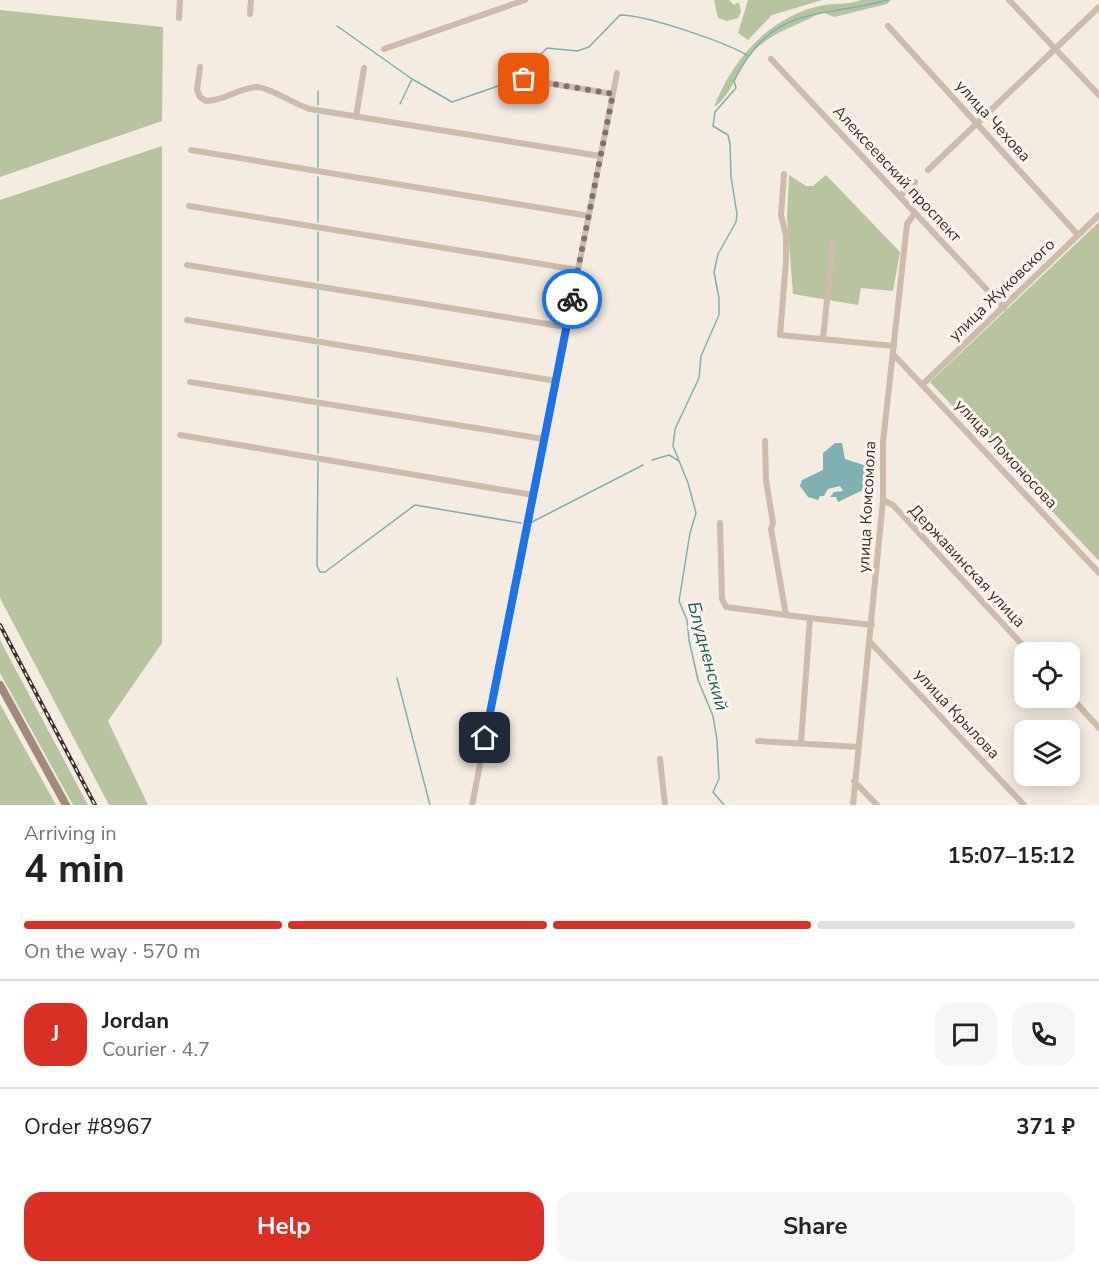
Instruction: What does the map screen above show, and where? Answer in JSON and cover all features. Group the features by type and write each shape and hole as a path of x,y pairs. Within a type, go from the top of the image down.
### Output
{"street":[{"path":"179,18 180,0"},
{"path":"250,14 251,0"},
{"path":"384,49 525,0"},
{"path":"1009,0 1099,94"},
{"path":"928,170 1099,6"},
{"name":"улица Чехова","path":"888,26 1078,234"},
{"name":"Алексеевский проспект","path":"771,59 1004,308"},
{"path":"200,67 197,90 200,98 206,101 258,87 267,89 293,104 356,117 600,156"},
{"path":"356,117 364,68"},
{"path":"472,805 617,73"},
{"path":"524,79 613,94"},
{"path":"191,150 589,216"},
{"path":"784,174 781,215 786,235 786,261 780,335 894,346"},
{"path":"900,196 915,182"},
{"path":"189,206 578,270"},
{"name":"улица Комсомола","path":"853,805 872,625 883,500 884,442 893,354 907,224 915,213"},
{"name":"улица Жуковского","path":"923,384 1099,215"},
{"path":"824,339 833,241"},
{"path":"187,265 566,327"},
{"path":"187,321 556,381"},
{"name":"улица Ломоносова","path":"893,354 1099,573"},
{"path":"190,382 544,440"},
{"path":"180,435 533,495"},
{"path":"765,441 766,480 773,523 771,529 786,615"},
{"name":"Державинская улица","path":"883,500 893,505 1020,642"},
{"path":"720,523 722,598 726,607 872,625"},
{"path":"801,743 810,618"},
{"name":"улица Крылова","path":"870,642 1024,805"},
{"path":"0,685 66,805"},
{"path":"1080,707 1099,728"},
{"path":"758,741 859,747"},
{"path":"660,759 665,805"},
{"path":"854,781 877,805"}],"green space":[{"path":"714,0 729,0 734,5 739,2 741,12 738,18 727,21 718,18"},
{"path":"748,0 822,0 772,15 748,40 738,33"},
{"path":"861,0 891,0 887,4 834,17 822,12 772,36 755,49 728,91 714,107 722,89 743,56 771,29 805,10"},
{"path":"0,10 163,27 162,121 0,177"},
{"path":"162,146 162,643 108,721 148,805 109,805 0,598 0,200"},
{"path":"789,175 806,186 813,186 826,175 900,252 893,291 861,288 858,305 793,294 787,217"},
{"path":"1099,222 1099,561 930,382"},
{"path":"0,640 88,805 73,805 0,673"},
{"path":"0,704 56,805 0,805"}],"water":[{"path":"835,443 842,443 845,459 867,466 863,490 838,502 836,497 830,497 834,492 843,491 840,486 828,489 818,500 808,497 800,486 802,480 823,470 823,453"}],"waterway":[{"name":"Блудненский","path":"724,805 713,792 719,779 713,716 698,680 687,620 679,601 690,533 696,513 688,483 673,446 675,429 699,378 701,356 719,315 719,298 714,272 718,254 736,222 730,144 728,135 713,126 715,112 736,88 734,81 749,56 764,39 781,27 818,14 888,0"},
{"path":"400,104 412,79 452,102 498,86 511,85 547,48 577,51 589,47 620,15 648,19 685,30 747,55"},
{"path":"337,26 412,79"},
{"path":"318,91 318,105"},
{"path":"318,115 318,167"},
{"path":"318,177 318,222"},
{"path":"318,232 318,281"},
{"path":"318,289 318,337"},
{"path":"318,346 318,397"},
{"path":"318,406 318,453"},
{"path":"652,460 669,455 679,461"},
{"path":"318,462 317,566 320,572 325,572 415,505 521,523"},
{"path":"532,522 643,465"},
{"path":"397,678 430,805"}],"railway":[{"path":"0,625 95,805"}],"way so far":[{"path":"524,79 613,94 572,299"}],"route":[{"path":"485,738 572,299"}]}
